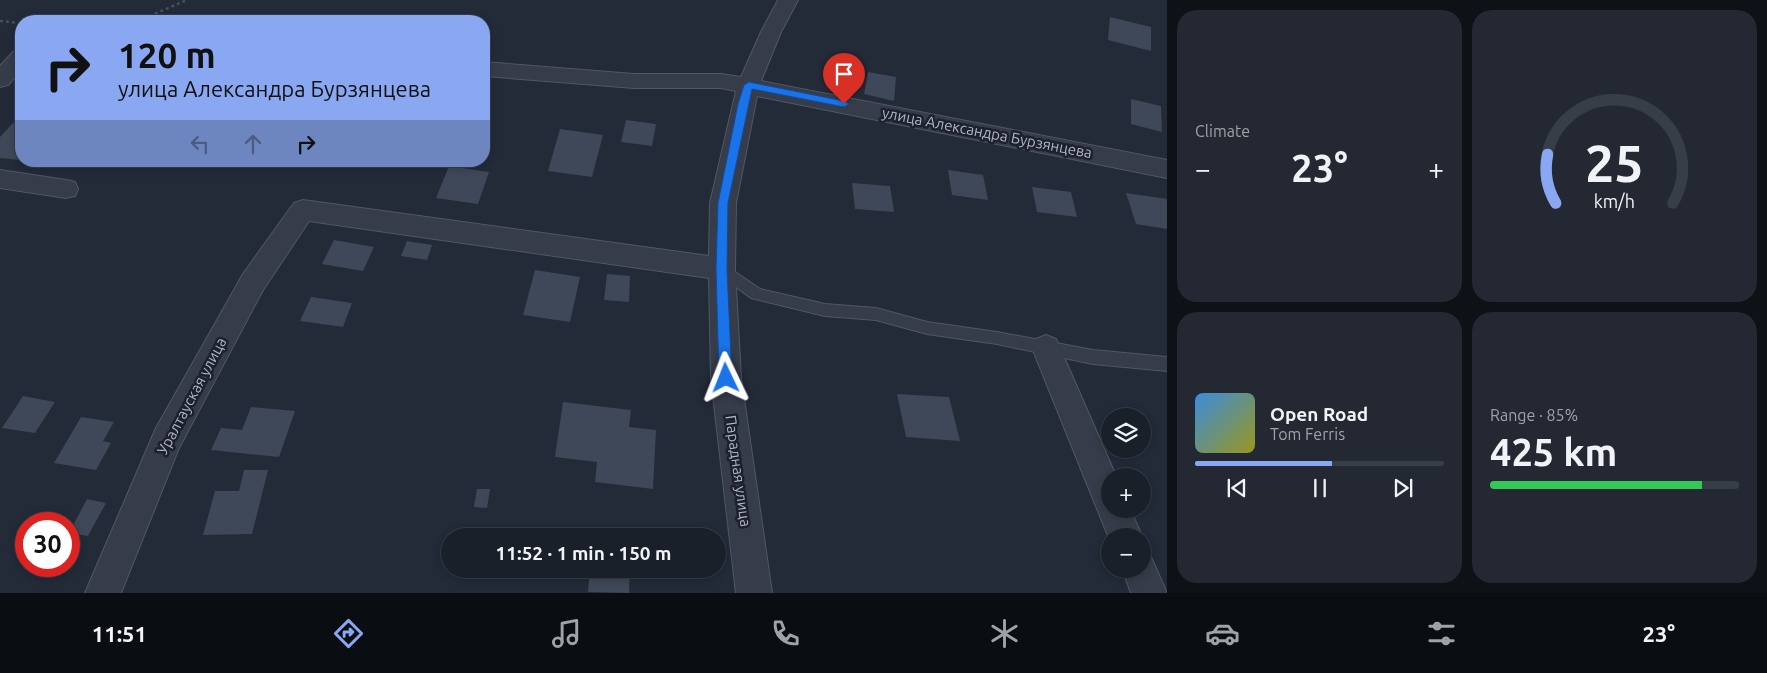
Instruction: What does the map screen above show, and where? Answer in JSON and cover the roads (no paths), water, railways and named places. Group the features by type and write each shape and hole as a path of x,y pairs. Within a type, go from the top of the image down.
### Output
{"street":[{"name":"Парадная улица","path":"754,593 726,378 722,269 723,203 743,104 749,85 771,32 788,0"},
{"path":"0,80 15,64"},
{"name":"улица Александра Бурзянцева","path":"490,69 634,81 721,81 749,85 1167,169"},
{"path":"0,180 66,189"},
{"name":"Уралтауская улица","path":"103,593 167,439 254,282 304,210 722,269"},
{"path":"1046,348 1101,479"},
{"path":"1143,578 1149,593"}],"lane":[{"path":"722,269 756,294 825,310 876,314 927,328 997,338 1093,357 1167,364"}]}
